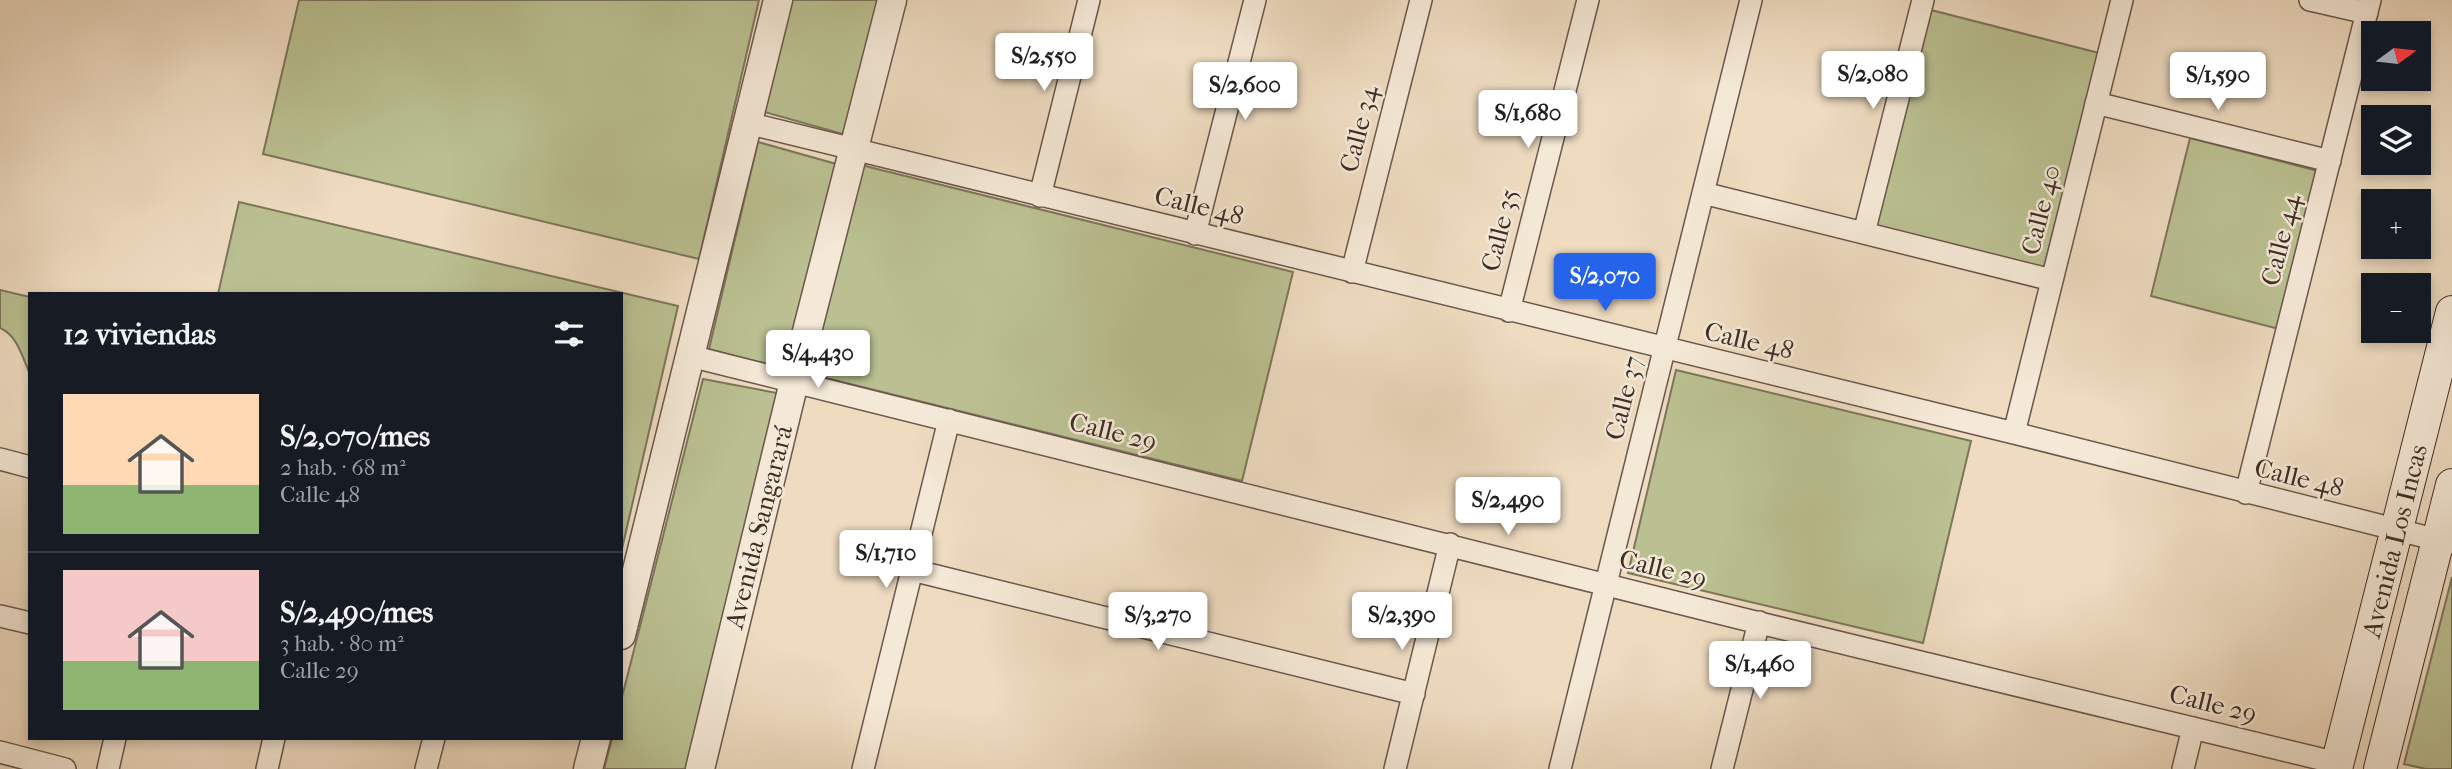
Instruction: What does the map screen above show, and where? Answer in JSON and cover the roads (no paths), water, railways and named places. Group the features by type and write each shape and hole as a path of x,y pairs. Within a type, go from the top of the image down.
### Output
{"main road":[{"name":"Avenida Los Incas","path":"2336,766 2452,312"},
{"name":"Avenida Los Incas","path":"2380,769 2408,662 2445,542 2452,485"},
{"path":"2367,651 2408,662"}],"street":[{"path":"623,621 778,0"},
{"name":"Avenida Sangarará","path":"700,769 794,382 892,0"},
{"path":"1040,195 1089,0"},
{"path":"1195,234 1255,0"},
{"name":"Calle 34","path":"1352,272 1420,0"},
{"name":"Calle 35","path":"1508,311 1588,0"},
{"name":"Calle 37","path":"1560,769 1751,0"},
{"path":"1864,233 1923,0"},
{"name":"Calle 40","path":"2014,433 2122,0"},
{"path":"2309,0 2369,7"},
{"name":"Calle 44","path":"2246,493 2369,7"},
{"path":"2096,103 2330,161"},
{"name":"Calle 48","path":"747,123 2014,433 2445,542"},
{"path":"1703,193 2052,280"},
{"name":"Calle 29","path":"690,356 2193,728 2336,766"},
{"path":"863,769 949,421"},
{"path":"0,459 28,466"},
{"path":"1395,769 1450,544"},
{"path":"912,570 1414,694"},
{"path":"0,616 28,623"},
{"path":"1724,768 1759,622"},
{"path":"2183,769 2193,728"},
{"path":"108,769 115,740"},
{"path":"267,769 274,740"},
{"path":"426,769 433,740"},
{"path":"588,769 595,740"},
{"path":"0,752 65,769"}]}
